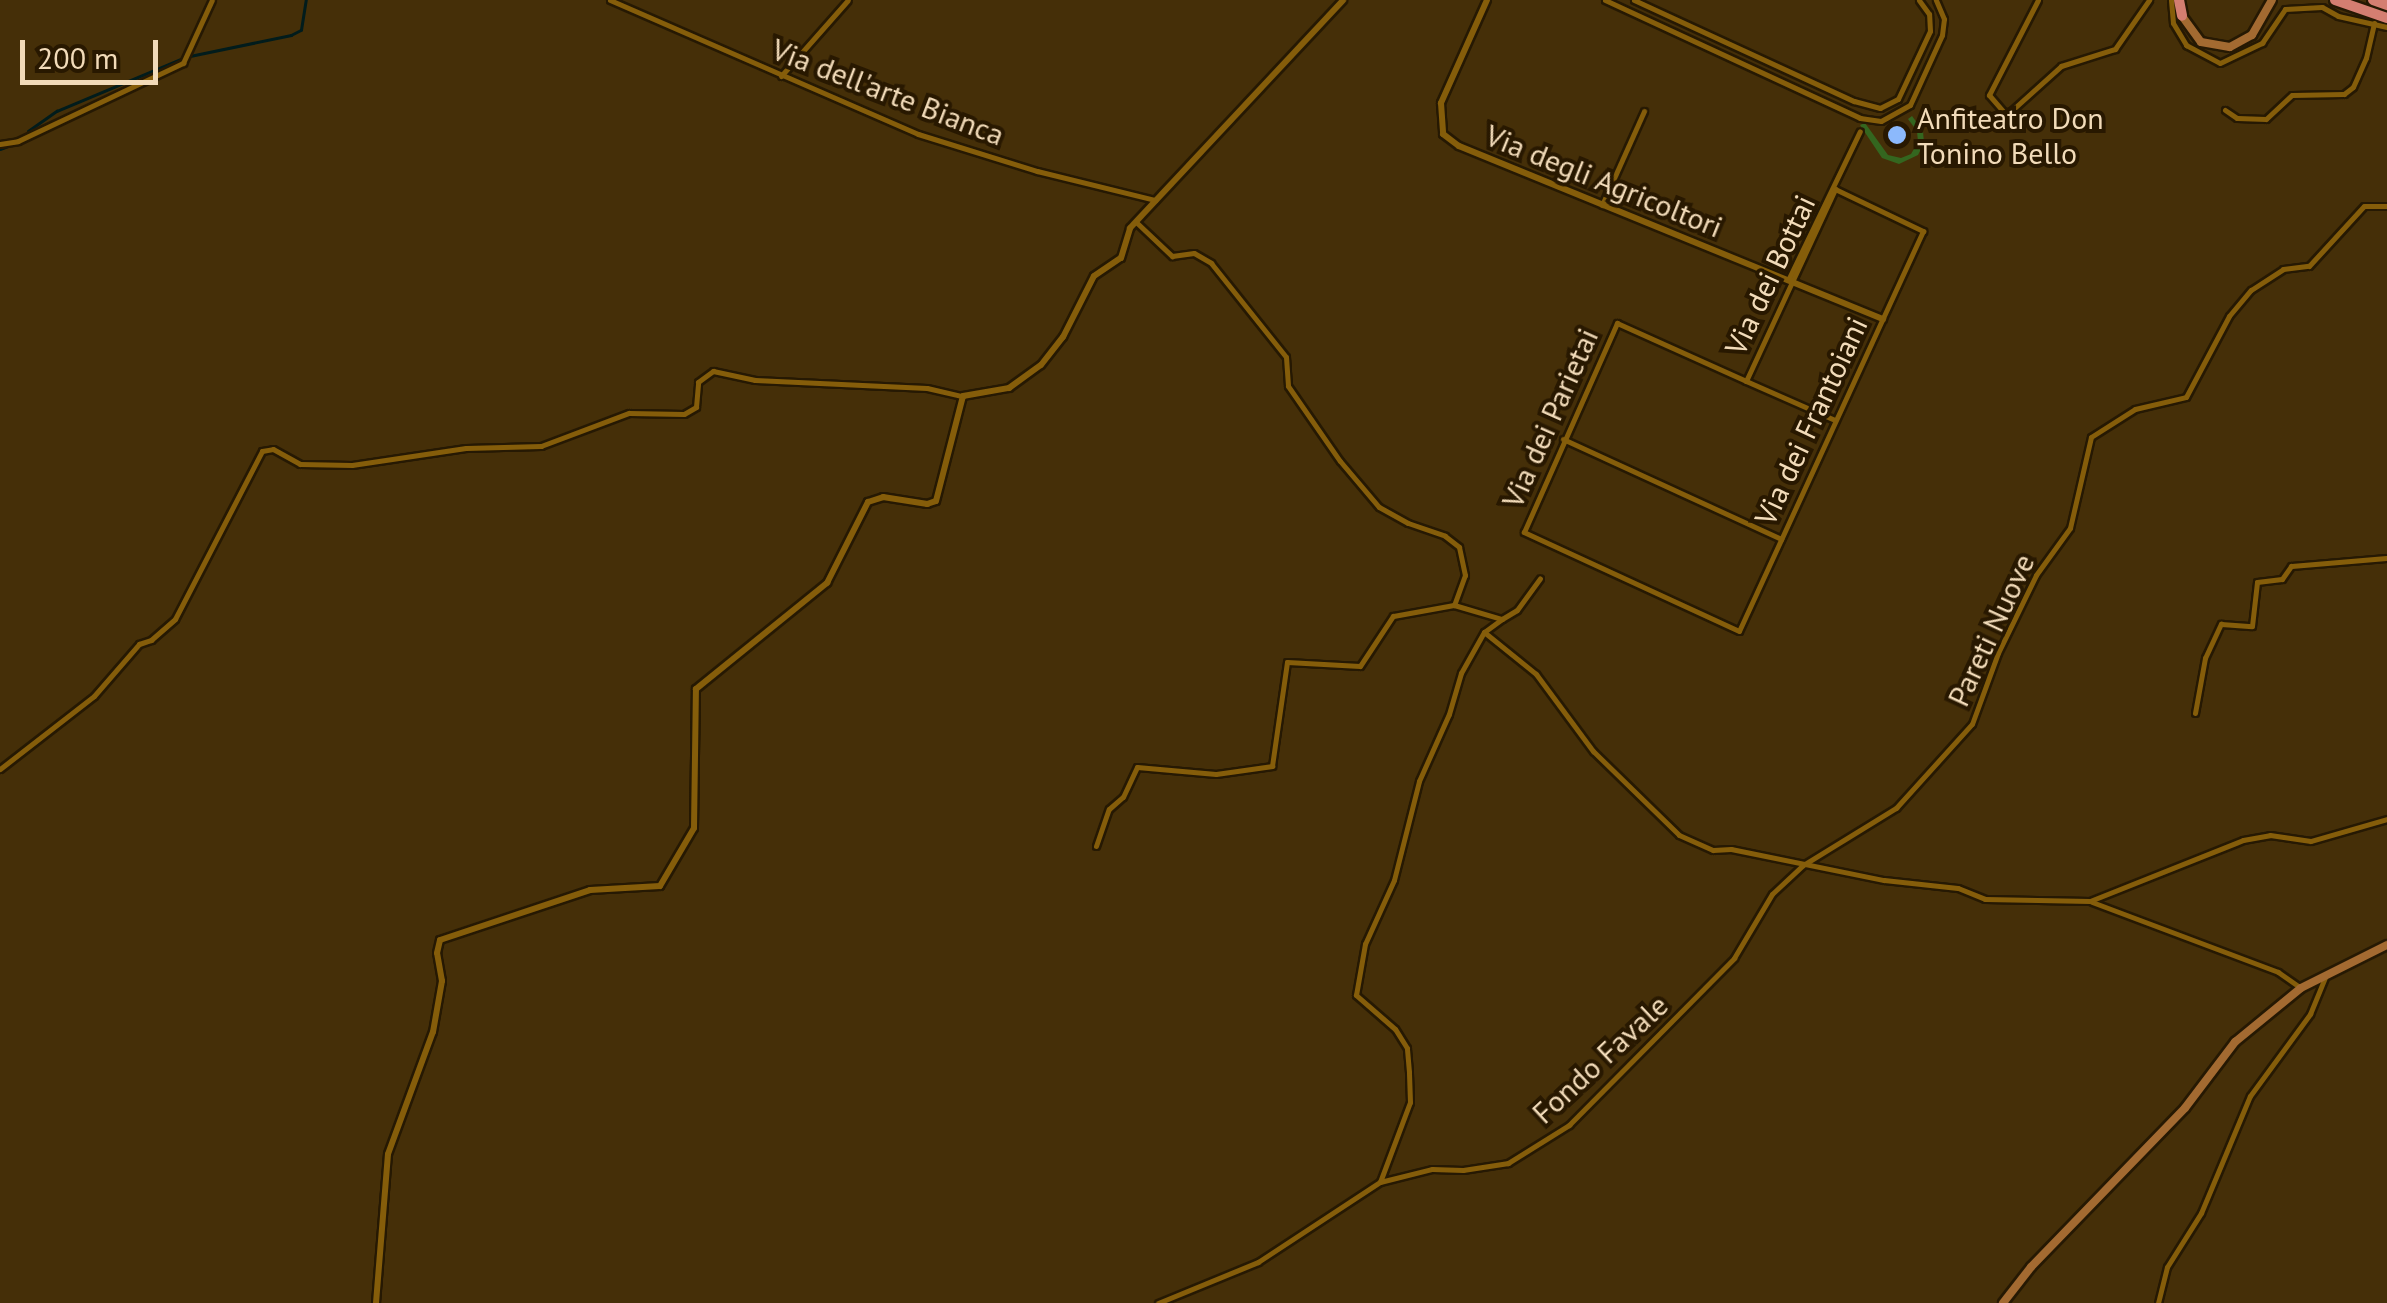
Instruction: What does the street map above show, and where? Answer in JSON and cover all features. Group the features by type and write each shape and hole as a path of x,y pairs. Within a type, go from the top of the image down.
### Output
{"highway":[{"path":"2181,0 2182,16"},
{"path":"2335,0 2387,7"},
{"path":"2353,0 2387,7"},
{"path":"2373,0 2387,7"}],"main road":[{"path":"2182,16 2197,40 2221,48 2249,37 2272,0"},
{"path":"2003,1303 2031,1267 2185,1108 2224,1052 2301,988 2387,945"}],"street":[{"path":"0,144 18,141 183,63 212,0"},
{"name":"Via dell'arte Bianca","path":"610,0 918,134 1038,172 1158,200"},
{"path":"781,76 848,0"},
{"path":"0,769 94,696 139,644 151,640 175,618 262,451 273,449 300,464 352,464 466,448 541,446 629,413 684,414 696,408 698,382 713,372 754,380 927,388 963,396 1008,388 1041,365 1063,338 1094,276 1121,258 1136,222 1343,0"},
{"name":"Via degli Agricoltori","path":"1487,0 1440,103 1444,134 1459,146 1883,319"},
{"path":"1605,0 1860,118 1887,120 1910,105 1944,28 1936,0"},
{"path":"1634,0 1870,108 1888,106 1898,100 1930,30 1929,14 1919,0"},
{"path":"2038,0 1989,95 2004,112 2010,112 2061,66 2115,48 2149,0"},
{"path":"2171,0 2174,23 2186,45 2220,63 2251,52 2285,10 2322,7 2338,16 2387,27"},
{"path":"2225,110 2237,118 2266,119 2292,95 2344,94 2353,87 2366,58 2374,23"},
{"path":"1602,205 1644,111"},
{"name":"Via dei Bottai","path":"1746,380 1826,197 1835,189 1860,131"},
{"name":"Via dei Frantoiani","path":"1739,631 1924,231 1835,189"},
{"name":"Pareti Nuove","path":"1803,865 1896,808 1972,724 1998,653 2036,575 2070,528 2091,437 2135,409 2186,397 2229,316 2251,290 2282,269 2309,266 2364,206 2387,206"},
{"path":"1136,222 1170,254 1200,255 1226,279 1286,357 1288,386 1340,461 1379,506 1408,523 1445,536 1458,547 1465,575 1454,605"},
{"name":"Via dei Parietai","path":"1739,631 1524,532 1616,323 1746,380"},
{"path":"1746,380 1834,420"},
{"path":"376,1303 388,1154 432,1032 442,974 437,945 590,890 656,888 663,882 694,828 696,689 827,583 868,502 882,497 927,504 936,501 963,396"},
{"path":"1563,439 1780,539"},
{"path":"2195,714 2205,658 2220,624 2252,626 2257,582 2282,579 2291,566 2387,558"},
{"path":"1380,1182 1410,1102 1409,1072 1407,1048 1395,1029 1356,995 1365,944 1394,880 1419,781 1443,729 1461,672 1484,632 1518,610 1540,578"},
{"path":"1096,846 1109,809 1123,797 1137,767 1216,774 1272,766 1288,662 1360,666 1393,616 1454,605 1502,619"},
{"path":"1484,632 1536,674 1592,751 1680,835 1713,850 1731,849 1803,865 1958,888 1986,900 2090,901 2278,972 2301,988"},
{"path":"2090,901 2243,840 2270,835 2311,840 2387,819"},
{"name":"Fondo Favale","path":"1158,1303 1258,1262 1380,1182 1432,1169 1496,1166 1559,1133 1693,1004 1734,958 1772,894 1803,865"},
{"path":"2158,1303 2167,1267 2201,1213 2250,1096 2310,1014 2326,975"}],"green space":[{"path":"1912,116 1923,131 1924,143 1918,155 1899,164 1882,158 1860,125 1865,123 1888,155 1901,158 1911,154 1918,142 1917,131 1908,119"}],"waterway":[{"path":"190,56 291,35 301,30 306,0"},
{"path":"28,131 57,111 181,59"},
{"path":"0,149 26,139"}],"place":[{"name":"Anfiteatro Don Tonino Bello","path":"1897,135"}]}
